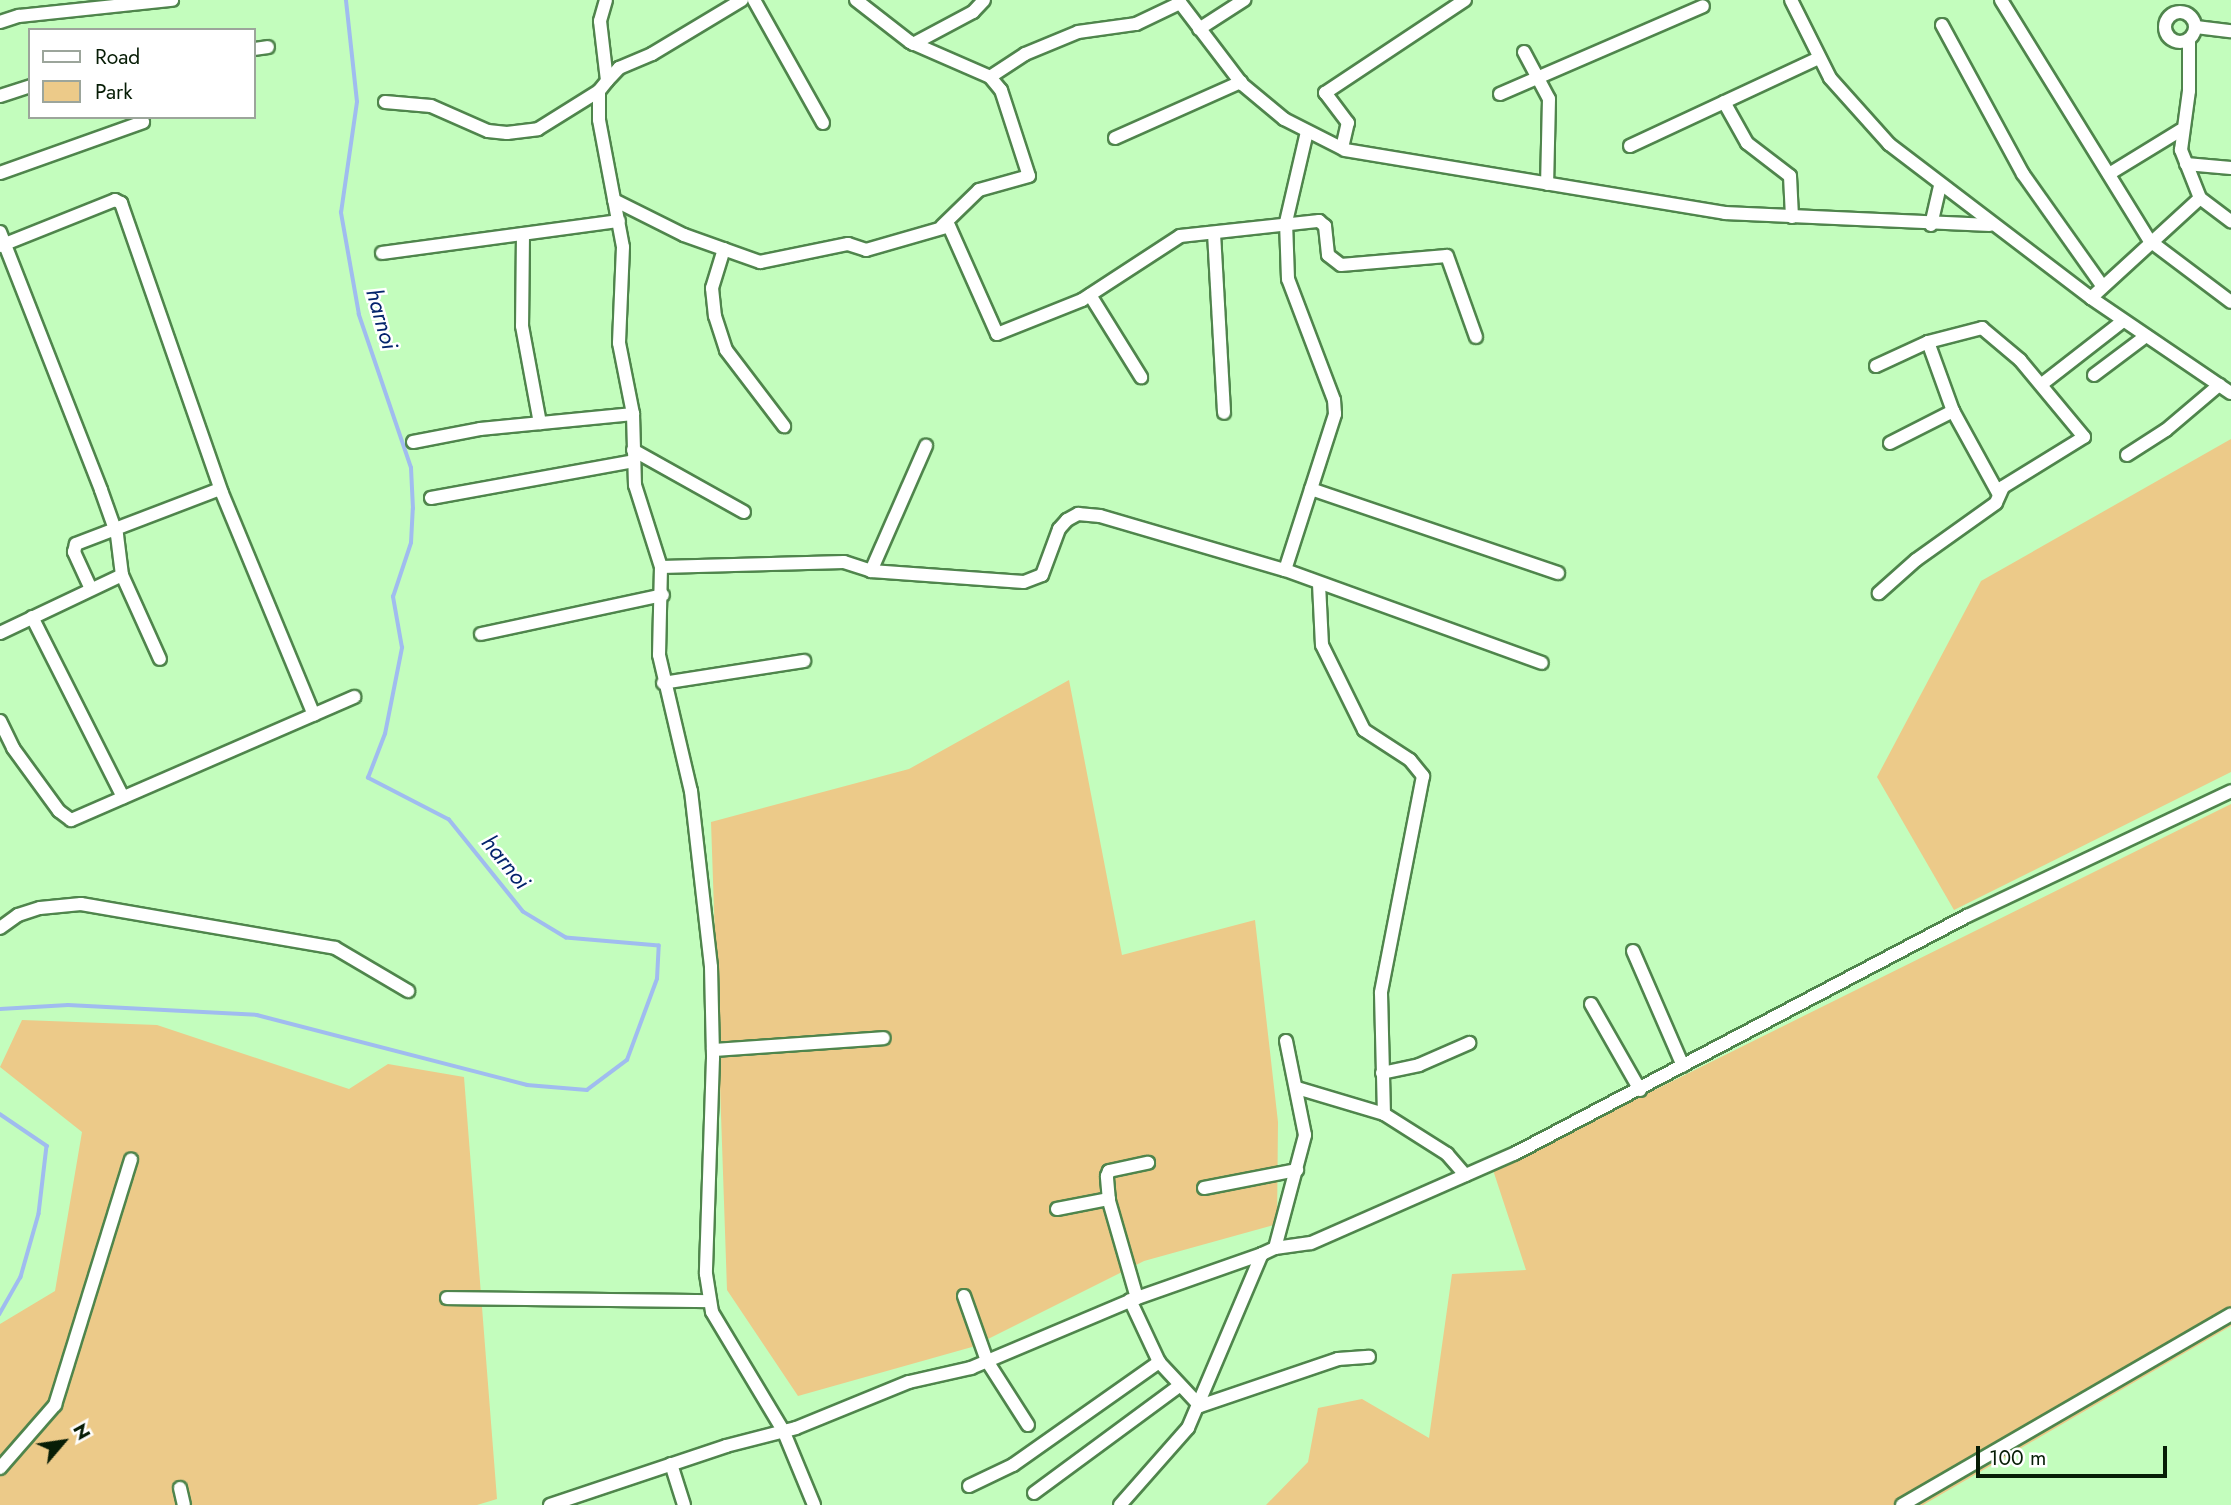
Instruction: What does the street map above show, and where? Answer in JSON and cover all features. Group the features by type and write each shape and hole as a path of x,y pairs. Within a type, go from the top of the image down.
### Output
{"street":[{"path":"0,22 172,0"},
{"path":"606,0 600,21 607,81"},
{"path":"386,102 431,106 488,131 507,133 538,129 599,91 619,68 672,43 742,0"},
{"path":"754,0 823,123"},
{"path":"856,0 913,44 990,76 1001,90 1029,173 979,190 942,226"},
{"path":"913,44 973,12 984,0"},
{"path":"1199,29 1244,0"},
{"path":"1342,148 1348,123 1325,93 1465,0"},
{"path":"1791,0 1819,58 1873,127 1940,186 1990,225 2123,321 2231,393"},
{"path":"2001,0 2150,242 2231,302"},
{"path":"990,76 1025,54 1078,32 1136,24 1179,1 1241,82 1284,119 1342,148 1725,213 1931,225 1990,225"},
{"path":"1500,94 1703,6"},
{"path":"2189,40 2174,41 2165,29 2167,19 2181,6 2196,27"},
{"path":"1942,25 2024,174 2101,284"},
{"path":"2196,27 2231,31"},
{"path":"2196,27 2189,40 2189,90 2181,130 2186,164 2200,198 2231,221"},
{"path":"256,49 268,47"},
{"path":"1524,52 1549,99 1547,184"},
{"path":"1630,146 1819,58"},
{"path":"1115,138 1241,82"},
{"path":"0,96 28,87"},
{"path":"599,91 598,120 619,221 619,343 632,414 635,485 661,567 663,595 659,655 663,683 693,803 711,967 713,1050 704,1228 710,1301 712,1312 783,1430 814,1505"},
{"path":"1724,102 1747,143 1790,176 1792,217"},
{"path":"0,173 143,122"},
{"path":"2109,174 2181,130"},
{"path":"1285,570 1335,414 1334,400 1288,279 1286,222 1307,132"},
{"path":"2186,164 2231,168"},
{"path":"1931,225 1940,186"},
{"path":"2091,298 2101,284 2200,198"},
{"path":"160,659 122,575 115,528 2,240 115,200 121,203 220,489 314,716"},
{"path":"614,200 684,235 760,262 848,244 866,250 949,226 997,334 1090,295 1180,236 1286,222 1319,221 1325,226 1328,255 1341,265 1447,256 1476,337"},
{"path":"382,253 619,221"},
{"path":"1214,233 1224,413"},
{"path":"523,234 522,326 540,423"},
{"path":"724,249 712,288 715,316 726,350 784,426"},
{"path":"1090,295 1141,377"},
{"path":"2042,384 2123,321"},
{"path":"1875,366 1928,342 1982,328 2042,384 2084,440 1998,494"},
{"path":"2094,375 2146,336"},
{"path":"1879,593 1916,561 1996,503 1998,494 1953,411 1928,342"},
{"path":"2127,455 2166,430 2220,385"},
{"path":"1891,443 1953,411"},
{"path":"413,442 540,423 632,414"},
{"path":"872,571 926,446"},
{"path":"431,498 634,455 744,512"},
{"path":"91,589 74,552 76,544 220,489"},
{"path":"1311,489 1558,573"},
{"path":"661,567 844,562 872,571 1036,579 1042,575 1059,529 1078,514 1100,516 1285,570 1542,663"},
{"path":"0,633 122,575"},
{"path":"1319,584 1322,645 1364,730 1410,760 1423,776 1381,993 1384,1114"},
{"path":"481,634 663,595"},
{"path":"33,617 123,797"},
{"path":"663,683 804,661"},
{"path":"0,721 13,748 66,819 354,697"},
{"path":"550,1505 783,1430 909,1382 987,1361 1133,1299 1275,1248 1311,1243 1465,1175 1640,1090 1967,916 2231,791"},
{"path":"0,928 18,915 40,908 82,904 335,947 408,991"},
{"path":"1633,951 1683,1066"},
{"path":"1591,1004 1640,1090"},
{"path":"713,1050 884,1038"},
{"path":"1275,1248 1305,1135 1286,1041"},
{"path":"1382,1073 1419,1065 1469,1043"},
{"path":"1297,1088 1384,1114 1447,1154 1465,1175"},
{"path":"0,1468 55,1405 131,1160"},
{"path":"1148,1163 1109,1171 1109,1199 1133,1299 1159,1362 1200,1406"},
{"path":"1205,1188 1297,1170"},
{"path":"1057,1209 1109,1199"},
{"path":"1120,1505 1173,1448 1200,1406 1262,1254"},
{"path":"964,1296 987,1361 1028,1425"},
{"path":"447,1298 710,1301"},
{"path":"1902,1505 2231,1314"},
{"path":"1200,1406 1338,1359 1369,1357"},
{"path":"968,1486 1013,1465 1159,1362"},
{"path":"1034,1493 1179,1386"},
{"path":"671,1464 684,1505"},
{"path":"180,1489 184,1505"}],"green space":[{"path":"2231,439 2231,772 1954,910 1877,777 1981,581"},
{"path":"1069,680 1122,955 1255,920 1278,1122 1277,1224 1144,1261 972,1347 798,1396 727,1290 711,822 909,769"},
{"path":"2231,804 2231,1326 1923,1505 1266,1505 1308,1462 1318,1408 1362,1399 1429,1438 1452,1274 1526,1270 1493,1170"},
{"path":"22,1020 157,1025 349,1089 388,1064 464,1077 497,1499 477,1505 0,1505 0,1324 55,1291 82,1132 0,1067"}],"waterway":[{"name":"harnoi","path":"0,1009 68,1005 257,1015 527,1085 587,1090 627,1060 657,979 659,946 566,938 523,912 449,820 368,778 385,734 402,648 393,597 411,543 413,509 411,468 359,315 341,213 357,102 346,0"},
{"name":"harnoi","path":"0,1114 47,1146 39,1214 21,1277 0,1314"}]}
